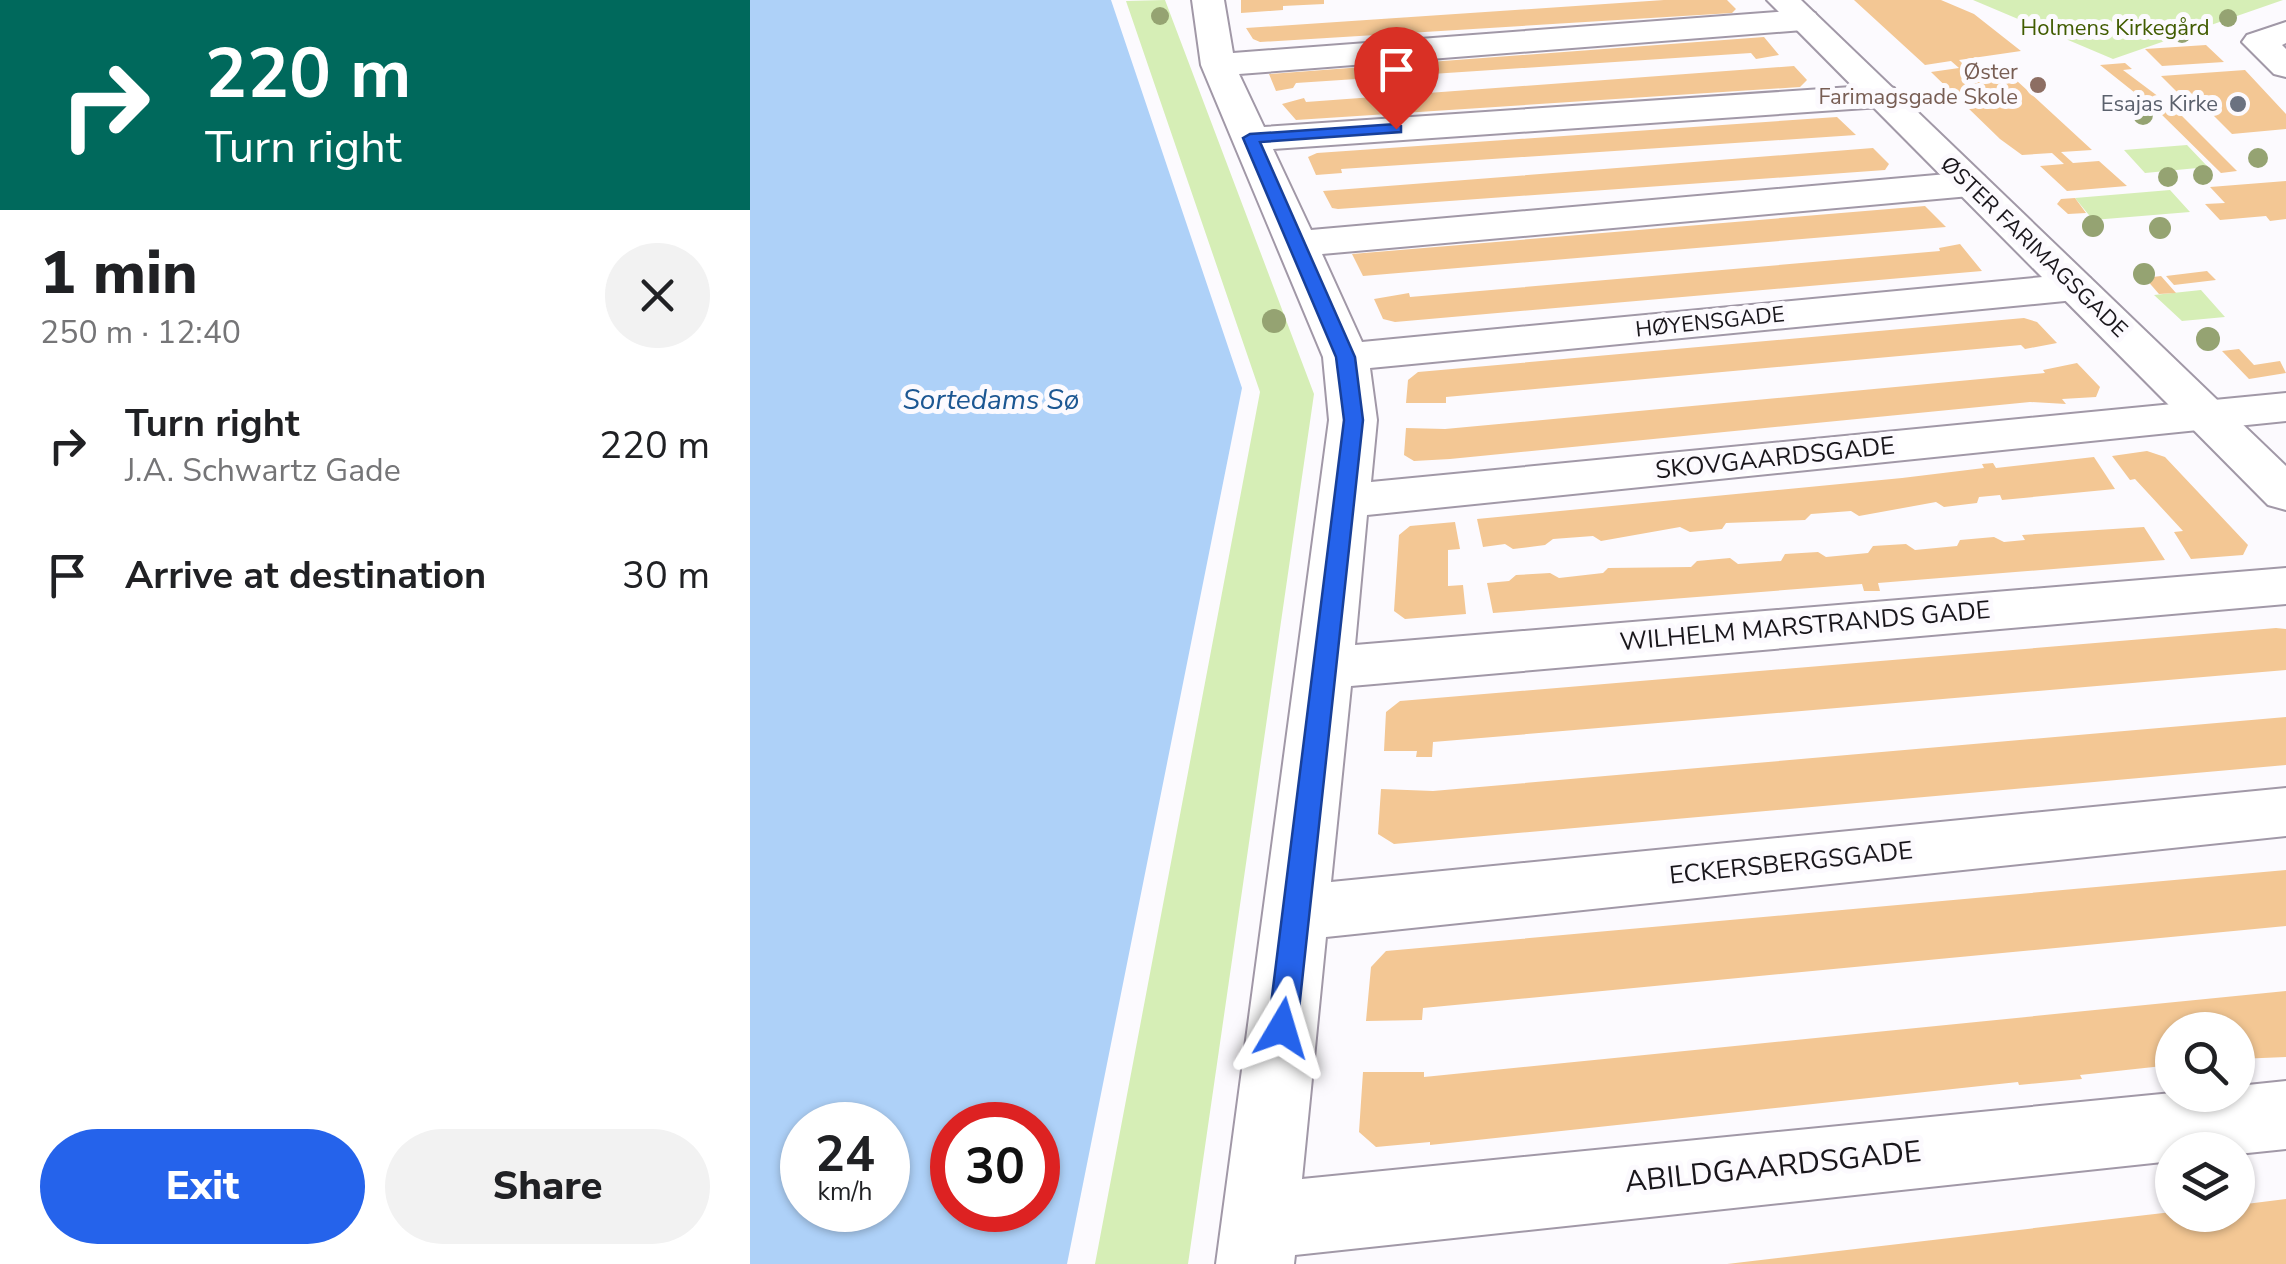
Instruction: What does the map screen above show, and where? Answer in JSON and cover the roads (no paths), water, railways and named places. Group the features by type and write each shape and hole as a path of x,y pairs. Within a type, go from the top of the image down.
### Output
{"street":[{"path":"1208,0 1218,65 1346,357 1354,420 1258,1242"},
{"path":"1218,65 1622,34 1793,10"},
{"name":"ØSTER FARIMAGSGADE","path":"1793,10 2286,494"},
{"path":"2286,32 2259,42 2286,67"},
{"path":"1250,138 1881,96"},
{"path":"1297,244 1970,184"},
{"name":"HØYENSGADE","path":"1346,357 2075,287"},
{"name":"SKOVGAARDSGADE","path":"1344,501 2286,407"},
{"name":"WILHELM MARSTRANDS GADE","path":"1324,668 2286,586"},
{"name":"ECKERSBERGSGADE","path":"1296,913 2265,814"},
{"name":"ABILDGAARDSGADE","path":"1258,1242 1872,1157 2286,1114"}],"water":[{"name":"Sortedams Sø","path":"750,0 1111,0 1242,388 1067,1264 750,1264"}],"place":[{"name":"Øster Farimagsgade Skole","path":"2038,85"},
{"name":"Esajas Kirke","path":"2238,104"}],"park label":[{"name":"Holmens Kirkegård","path":"2115,28"}]}
